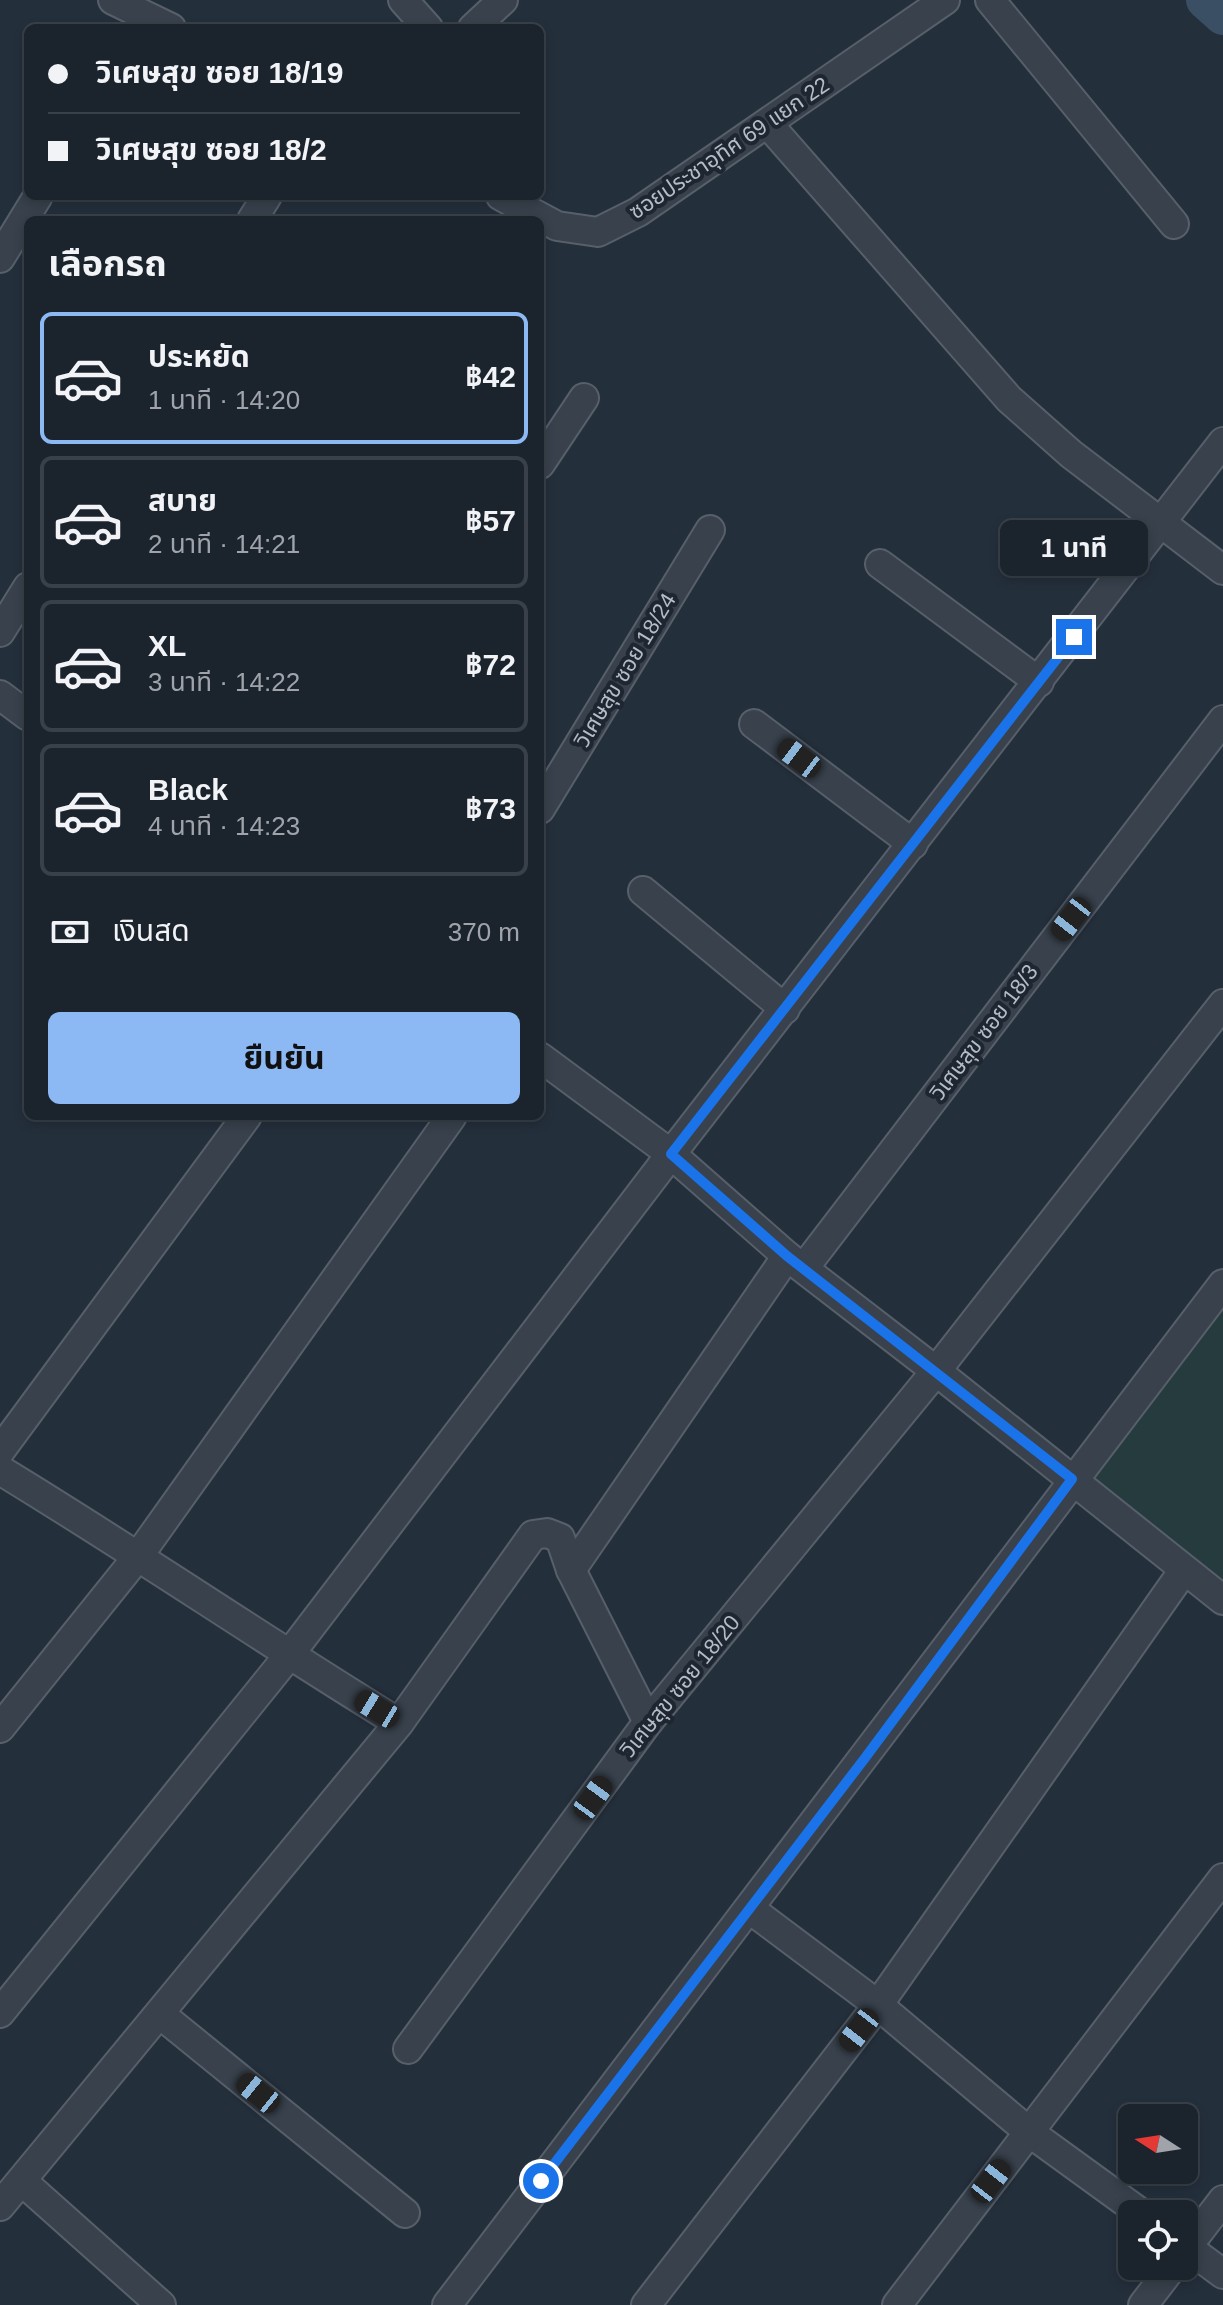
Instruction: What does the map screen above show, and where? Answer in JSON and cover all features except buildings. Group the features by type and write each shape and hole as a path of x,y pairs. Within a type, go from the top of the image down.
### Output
{"street":[{"path":"403,0 424,24"},
{"path":"477,24 503,0"},
{"name":"ซอยประชาอุทิศ 69 แยก 22","path":"544,219 557,226 598,232 638,212 945,0"},
{"path":"990,0 1174,224"},
{"path":"116,1 152,24"},
{"path":"768,124 1009,399 1071,454 1223,570"},
{"name":"ซอยประชาอุทิศ 69 แยก 22","path":"508,200 538,216"},
{"path":"0,258 24,219"},
{"path":"544,458 584,398"},
{"path":"0,2013 289,1655 671,1154 1223,442"},
{"name":"วิเศษสุข ซอย 18/24","path":"544,802 710,530"},
{"path":"880,564 1039,682"},
{"path":"0,632 24,593"},
{"path":"0,695 24,713"},
{"name":"วิเศษสุข ซอย 18/3","path":"571,1570 795,1262 1223,720"},
{"path":"754,724 913,844"},
{"path":"643,891 785,1009"},
{"name":"วิเศษสุข ซอย 18/20","path":"408,2049 648,1722 936,1371 1223,1004"},
{"path":"544,1060 671,1154 795,1262 1223,1600"},
{"path":"0,1451 244,1120"},
{"path":"0,1728 139,1555 449,1120"},
{"path":"447,2305 1223,1284"},
{"path":"0,1470 139,1555 289,1655 399,1723"},
{"path":"0,2206 23,2182 399,1723 533,1535 547,1533 560,1538 571,1570 648,1722"},
{"path":"646,2305 878,2005 1184,1570"},
{"path":"897,2305 1223,1878"},
{"path":"750,1909 878,2005 1029,2132 1123,2200"},
{"path":"160,2014 405,2213"},
{"path":"23,2182 161,2305"},
{"path":"1198,2232 1223,2200"},
{"path":"1198,2261 1223,2274"},
{"path":"1143,2305 1161,2280"}],"green space":[{"path":"1223,1284 1223,1599 1072,1479"}],"waterway":[{"path":"1205,0 1223,16"}],"route":[{"path":"541,2181 865,1758 1072,1479 787,1256 671,1154 1074,637"}]}
